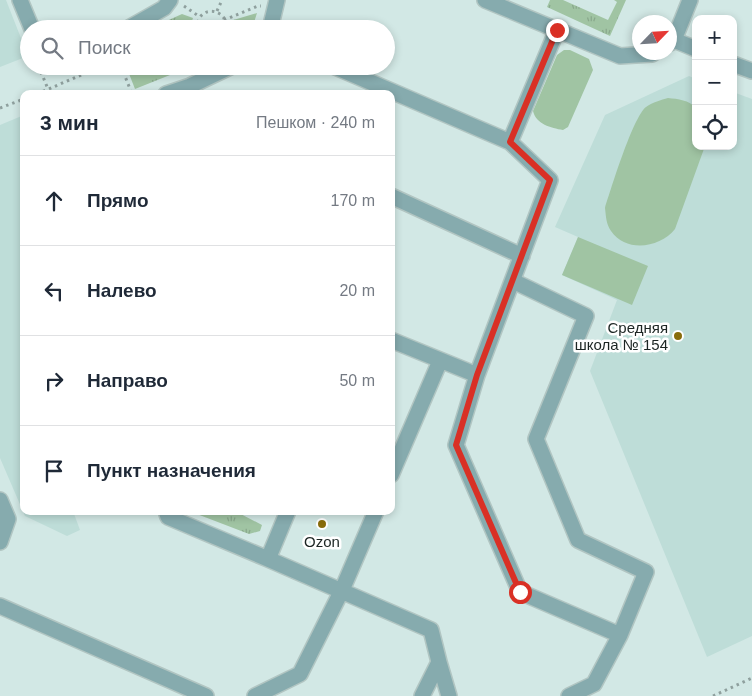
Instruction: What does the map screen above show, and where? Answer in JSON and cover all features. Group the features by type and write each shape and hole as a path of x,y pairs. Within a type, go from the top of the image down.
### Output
{"lane":[{"path":"20,0 28,20"},
{"path":"143,20 164,8 170,0"},
{"path":"272,20 277,0"},
{"path":"485,0 620,56 632,55"},
{"path":"677,30 690,0"},
{"path":"510,142 557,30"},
{"path":"677,43 692,48"},
{"path":"737,65 752,71"},
{"path":"178,90 213,75"},
{"path":"354,75 389,90"},
{"path":"395,93 510,142 550,180 477,375 456,445 520,592 620,635"},
{"path":"395,198 522,256"},
{"path":"513,281 586,316 536,439 578,540 646,572 620,635 594,684 569,696"},
{"path":"395,342 477,375"},
{"path":"395,466 440,361"},
{"path":"0,500 8,519 0,542"},
{"path":"167,515 168,517 268,558 431,630 449,696"},
{"path":"268,558 286,515"},
{"path":"255,696 300,674 342,590 374,515"},
{"path":"0,606 206,696"},
{"path":"422,696 439,662"}],"path":[{"path":"217,11 222,0"},
{"path":"199,20 200,17 208,11 217,11 224,20 258,6"},
{"path":"195,14 200,17"},
{"path":"42,75 48,89 81,75"},
{"path":"125,75 130,90"},
{"path":"0,108 20,100"},
{"path":"712,696 752,678"}],"shaded area":[{"path":"0,0 6,0 20,36 20,59 0,67"},
{"name":"Средняя школа № 154","path":"689,76 692,77 692,150 737,150 737,93 752,99 752,636 707,657 590,371 617,300 562,275 578,237 555,227 605,115"},
{"path":"20,117 20,504 0,458 0,125"},
{"path":"74,515 80,530 67,536 25,516"}],"green space":[{"path":"550,0 563,0 608,20 617,2 614,0 626,0 610,36 547,7"},
{"path":"257,13 255,20 233,20"},
{"path":"182,14 193,18 192,20 169,20"},
{"path":"564,50 570,50 589,59 593,70 568,127 563,130 549,127 541,122 533,111 557,55"},
{"path":"130,75 170,75 135,89"},
{"path":"668,98 679,99 692,104 692,150 704,150 675,229 669,235 652,244 634,245 625,243 611,231 607,223 605,208 635,124 646,107"},
{"path":"578,237 648,266 632,305 562,275"},
{"path":"199,515 243,515 262,525 260,531 249,534"}],"place":[{"name":"Средняя школа № 154","path":"678,336"},
{"name":"Ozon","path":"322,524"}],"route":[{"path":"520,592 456,445 477,375 550,180 510,142 557,30"}]}
